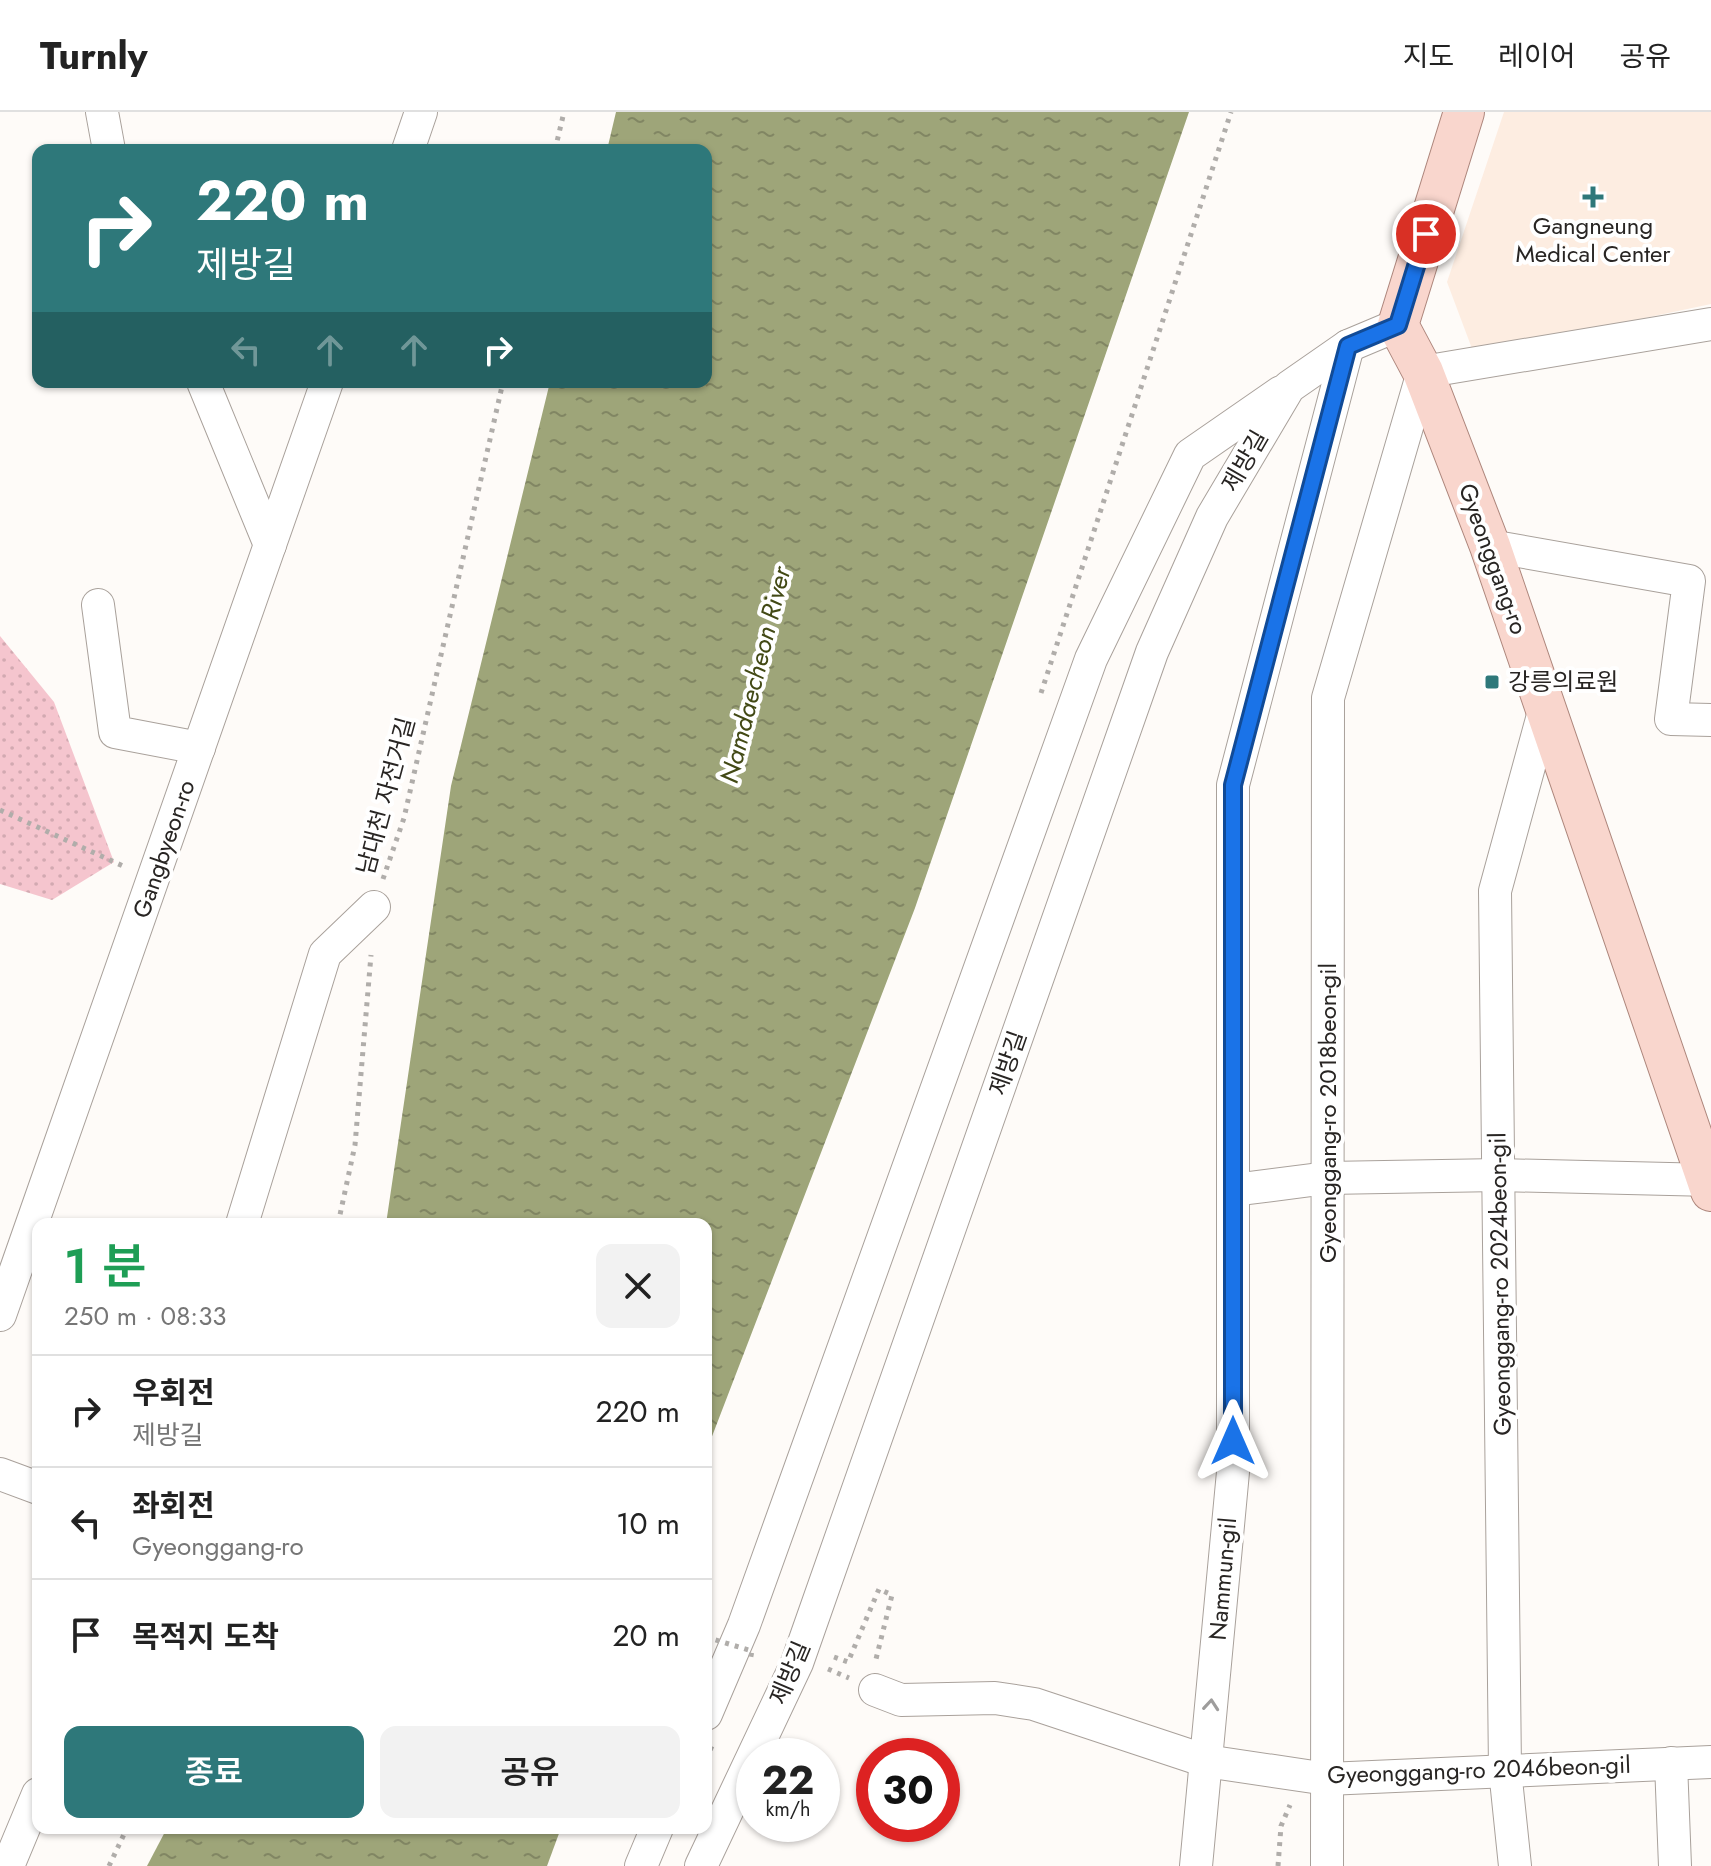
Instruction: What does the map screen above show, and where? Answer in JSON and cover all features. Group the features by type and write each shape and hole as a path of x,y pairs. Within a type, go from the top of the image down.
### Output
{"main road":[{"path":"1398,325 1464,112"},
{"name":"Gyeonggang-ro","path":"1398,325 1423,372 1490,546 1710,1184"}],"street":[{"path":"102,112 108,144"},
{"path":"410,144 421,112"},
{"path":"1423,372 1711,324"},
{"name":"제방길","path":"701,1866 797,1663 1152,652 1212,517 1289,387 1348,346 1398,325"},
{"name":"Nammun-gil","path":"1196,1866 1233,1472 1233,785 1348,346"},
{"name":"Gyeonggang-ro 2018beon-gil","path":"1327,1866 1314,1777 1327,1178 1328,698 1423,372"},
{"path":"712,1699 755,1595 1091,659 1190,455 1289,387"},
{"path":"205,388 270,545"},
{"name":"Gangbyeon-ro","path":"34,1218 325,388"},
{"path":"1490,546 1689,581 1671,719 1711,720"},
{"path":"98,605 115,732 199,748"},
{"name":"Gyeonggang-ro 2024beon-gil","path":"1515,1866 1505,1770 1495,891 1545,708"},
{"path":"244,1218 325,954 374,907"},
{"path":"1233,1190 1327,1178 1499,1175 1710,1184"},
{"name":"Gangbyeon-ro","path":"0,1315 32,1224"},
{"path":"0,1474 32,1486"},
{"name":"Gyeonggang-ro 2046beon-gil","path":"875,1690 901,1700 995,1698 1034,1704 1206,1761 1314,1777 1711,1762"},
{"path":"1671,1763 1675,1866"},
{"path":"8,1866 32,1808"},
{"path":"641,1866 654,1834"}],"path":[{"path":"556,144 564,112"},
{"name":"남대천 자전거길","path":"339,1218 355,1145 374,907 404,818 502,388"},
{"path":"0,810 153,880"},
{"path":"834,1657 848,1662 879,1589 892,1595 872,1676 875,1690"},
{"path":"712,1639 752,1651 750,1661"},
{"path":"1278,1866 1281,1826 1314,1777"},
{"path":"109,1866 124,1834"}],"shaded area":[{"name":"Gangneung Medical Center","path":"1504,112 1711,112 1711,304 1474,354 1447,282"},
{"path":"0,636 54,702 114,862 52,900 0,884"}],"water":[{"name":"Namdaecheon River","path":"616,112 1189,112 915,908 712,1436 712,1218 387,1218 451,786 549,388 712,388 712,144 608,144"},
{"path":"164,1834 559,1834 547,1866 147,1866"}],"place":[{"name":"Gangneung Medical Center","path":"1593,197"},
{"name":"강릉의료원","path":"1492,682"}],"route":[{"path":"1233,1441 1233,785 1348,346 1398,325 1426,234"}]}
